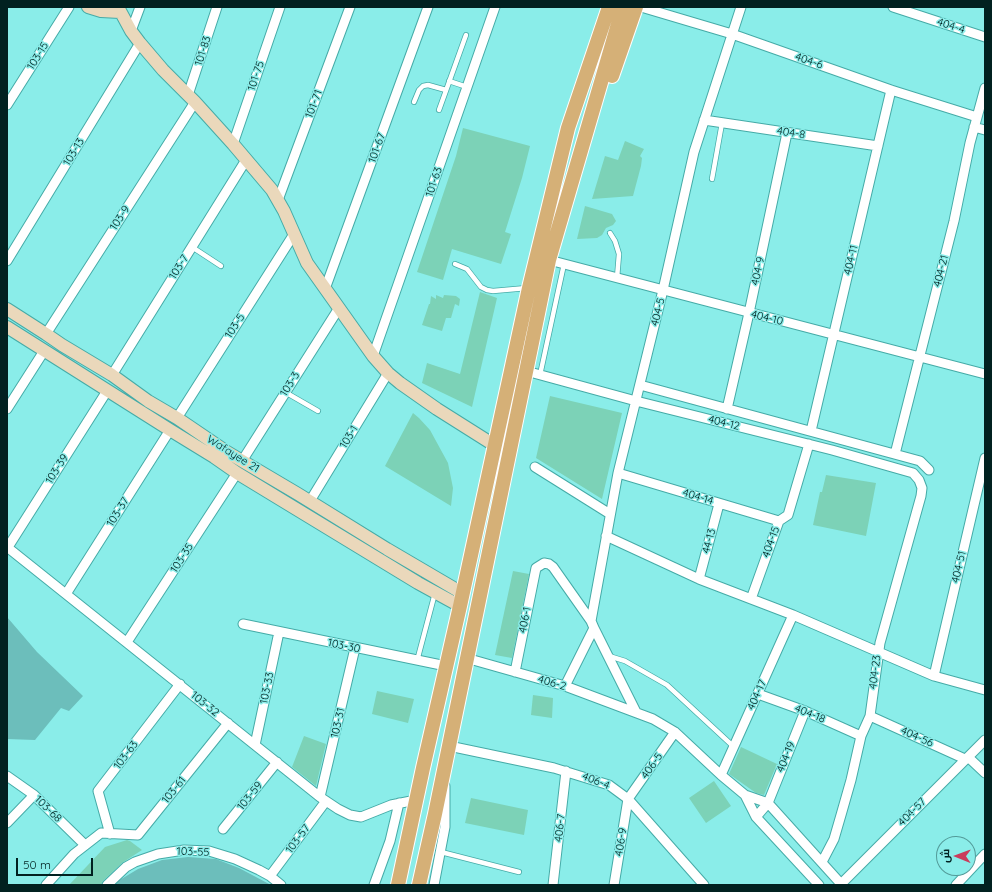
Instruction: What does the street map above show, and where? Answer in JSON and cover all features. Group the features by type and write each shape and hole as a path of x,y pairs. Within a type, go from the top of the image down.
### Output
{"main road":[{"path":"398,885 529,288 568,128 582,58 598,7"},
{"path":"568,128 609,7"},
{"path":"419,885 549,260 623,7"},
{"path":"589,126 608,88 636,7"},
{"path":"423,768 426,773 431,775 443,775"},
{"path":"416,800 430,798 437,803"}],"street":[{"name":"103-15","path":"7,105 69,7"},
{"path":"88,7 101,11 119,10 140,43 268,186 278,200 308,263 325,289 388,373 425,401 494,446"},
{"path":"131,31 140,7"},
{"name":"101-83","path":"191,99 217,7"},
{"name":"101-75","path":"232,144 280,7"},
{"name":"101-71","path":"278,200 350,7"},
{"name":"101-67","path":"325,289 428,7"},
{"name":"101-63","path":"374,356 495,7"},
{"name":"404-6","path":"641,7 732,34 891,90 977,117"},
{"name":"404-5","path":"565,686 593,625 606,536 618,472 663,290 694,152 741,7"},
{"name":"404-4","path":"893,7 985,37"},
{"name":"103-13","path":"7,261 140,43"},
{"name":"404-21","path":"896,454 954,221 974,127 985,88"},
{"name":"404-11","path":"811,431 891,90"},
{"name":"103-9","path":"46,334 191,99"},
{"name":"404-8","path":"704,120 878,146"},
{"path":"974,127 985,130"},
{"name":"404-9","path":"727,409 787,133"},
{"name":"103-7","path":"112,375 246,160"},
{"name":"103-5","path":"177,418 294,234"},
{"name":"404-10","path":"549,260 985,374"},
{"name":"103-3","path":"242,461 339,308"},
{"name":"Wafayee 21","path":"7,309 62,345 112,375 148,401 177,418 242,461 387,549 461,600"},
{"name":"Wafayee 21","path":"7,327 237,473 435,593 461,600"},
{"path":"7,409 44,351"},
{"name":"404-12","path":"526,371 636,401 809,444 913,473 919,480"},
{"name":"103-1","path":"310,501 388,373"},
{"path":"640,385 920,461 929,470"},
{"name":"103-39","path":"7,547 107,391"},
{"name":"103-37","path":"66,594 170,430"},
{"name":"404-15","path":"750,599 779,521 788,516 809,444"},
{"name":"404-51","path":"934,676 985,458"},
{"path":"535,467 610,514"},
{"name":"404-14","path":"618,472 719,504 779,521"},
{"name":"103-35","path":"127,642 237,473"},
{"name":"404-23","path":"822,862 834,839 862,736 870,716 878,652 922,496 922,488 919,480"},
{"name":"44-13","path":"699,579 719,504"},
{"path":"606,536 699,579 793,615 934,676 985,690"},
{"name":"103-32","path":"7,547 323,799 350,815 361,817 399,803 416,800"},
{"name":"406-1","path":"515,672 536,568 544,563 553,567 593,625"},
{"name":"404-17","path":"721,775 793,615"},
{"name":"103-30","path":"243,624 446,666"},
{"path":"593,625 636,712"},
{"name":"103-33","path":"255,745 279,632"},
{"name":"103-31","path":"323,799 355,648"},
{"name":"406-2","path":"466,658 565,686 653,718 675,732 745,795"},
{"name":"103-63","path":"110,834 98,791 180,684"},
{"name":"404-18","path":"758,694 805,711 862,736"},
{"name":"404-19","path":"756,817 768,803 805,711"},
{"name":"404-56","path":"870,716 966,758 985,773"},
{"name":"103-61","path":"110,834 138,835 228,723"},
{"name":"406-5","path":"628,799 675,732"},
{"name":"404-57","path":"841,885 985,740"},
{"name":"406-4","path":"449,746 566,771 609,785 628,799 704,885"},
{"name":"103-59","path":"223,829 277,762"},
{"name":"406-7","path":"553,885 566,771"},
{"path":"434,885 441,852 446,814 443,775"},
{"name":"103-68","path":"7,776 34,795 85,845"},
{"path":"7,823 34,795"},
{"path":"745,795 768,803 841,885"},
{"path":"745,795 756,817 819,885"},
{"name":"103-57","path":"270,876 323,799"},
{"name":"406-9","path":"614,885 628,799"},
{"path":"374,885 390,841 399,803"},
{"path":"46,885 74,854 85,845 101,833 110,834"},
{"name":"103-55","path":"107,885 121,871 135,862 158,854 184,850 209,851 248,864 270,876 281,885"},
{"path":"956,885 985,854"}],"lane":[{"path":"439,110 466,35"},
{"path":"449,81 467,87"},
{"path":"414,102 419,90 423,86 428,85 446,90"},
{"path":"712,179 722,123"},
{"path":"610,233 615,241 619,254 617,278"},
{"path":"192,247 221,266"},
{"path":"454,264 467,269 481,287 487,290 493,291 529,288"},
{"path":"540,375 564,264"},
{"path":"285,392 318,411"},
{"path":"417,661 435,593"},
{"path":"607,655 625,661 667,685 734,747"},
{"path":"441,852 519,872"}],"shaded area":[{"path":"7,617 37,652 83,696 69,711 61,708 35,740 7,739"},
{"path":"188,857 216,859 239,868 271,885 114,885 138,869 162,860"}],"building":[{"path":"463,128 530,146 522,178 505,232 511,234 501,264 452,249 443,280 417,272 456,156"},
{"path":"625,141 644,149 640,156 642,158 641,166 633,196 592,199 605,156 618,160"},
{"path":"585,206 612,214 616,221 613,225 606,228 602,235 597,238 577,239"},
{"path":"480,292 497,298 472,407 422,383 427,363 460,374"},
{"path":"436,295 443,298 444,295 456,296 460,299 459,306 455,304 451,318 446,318 442,331 422,325 430,304 431,296 436,299"},
{"path":"550,396 622,413 602,499 536,458"},
{"path":"413,413 430,430 448,463 453,488 451,506 385,466"},
{"path":"826,475 876,483 866,536 813,525 820,492 822,492"},
{"path":"513,571 529,574 512,658 495,655"},
{"path":"377,691 414,699 408,723 372,714"},
{"path":"533,695 553,698 552,718 531,715"},
{"path":"304,736 326,744 316,786 292,767"},
{"path":"741,747 777,764 764,795 756,793 729,774"},
{"path":"714,781 731,806 706,823 689,798"},
{"path":"471,798 528,810 524,835 465,823"},
{"path":"127,840 142,850 122,863 103,881 101,885 69,885 105,847"}]}
